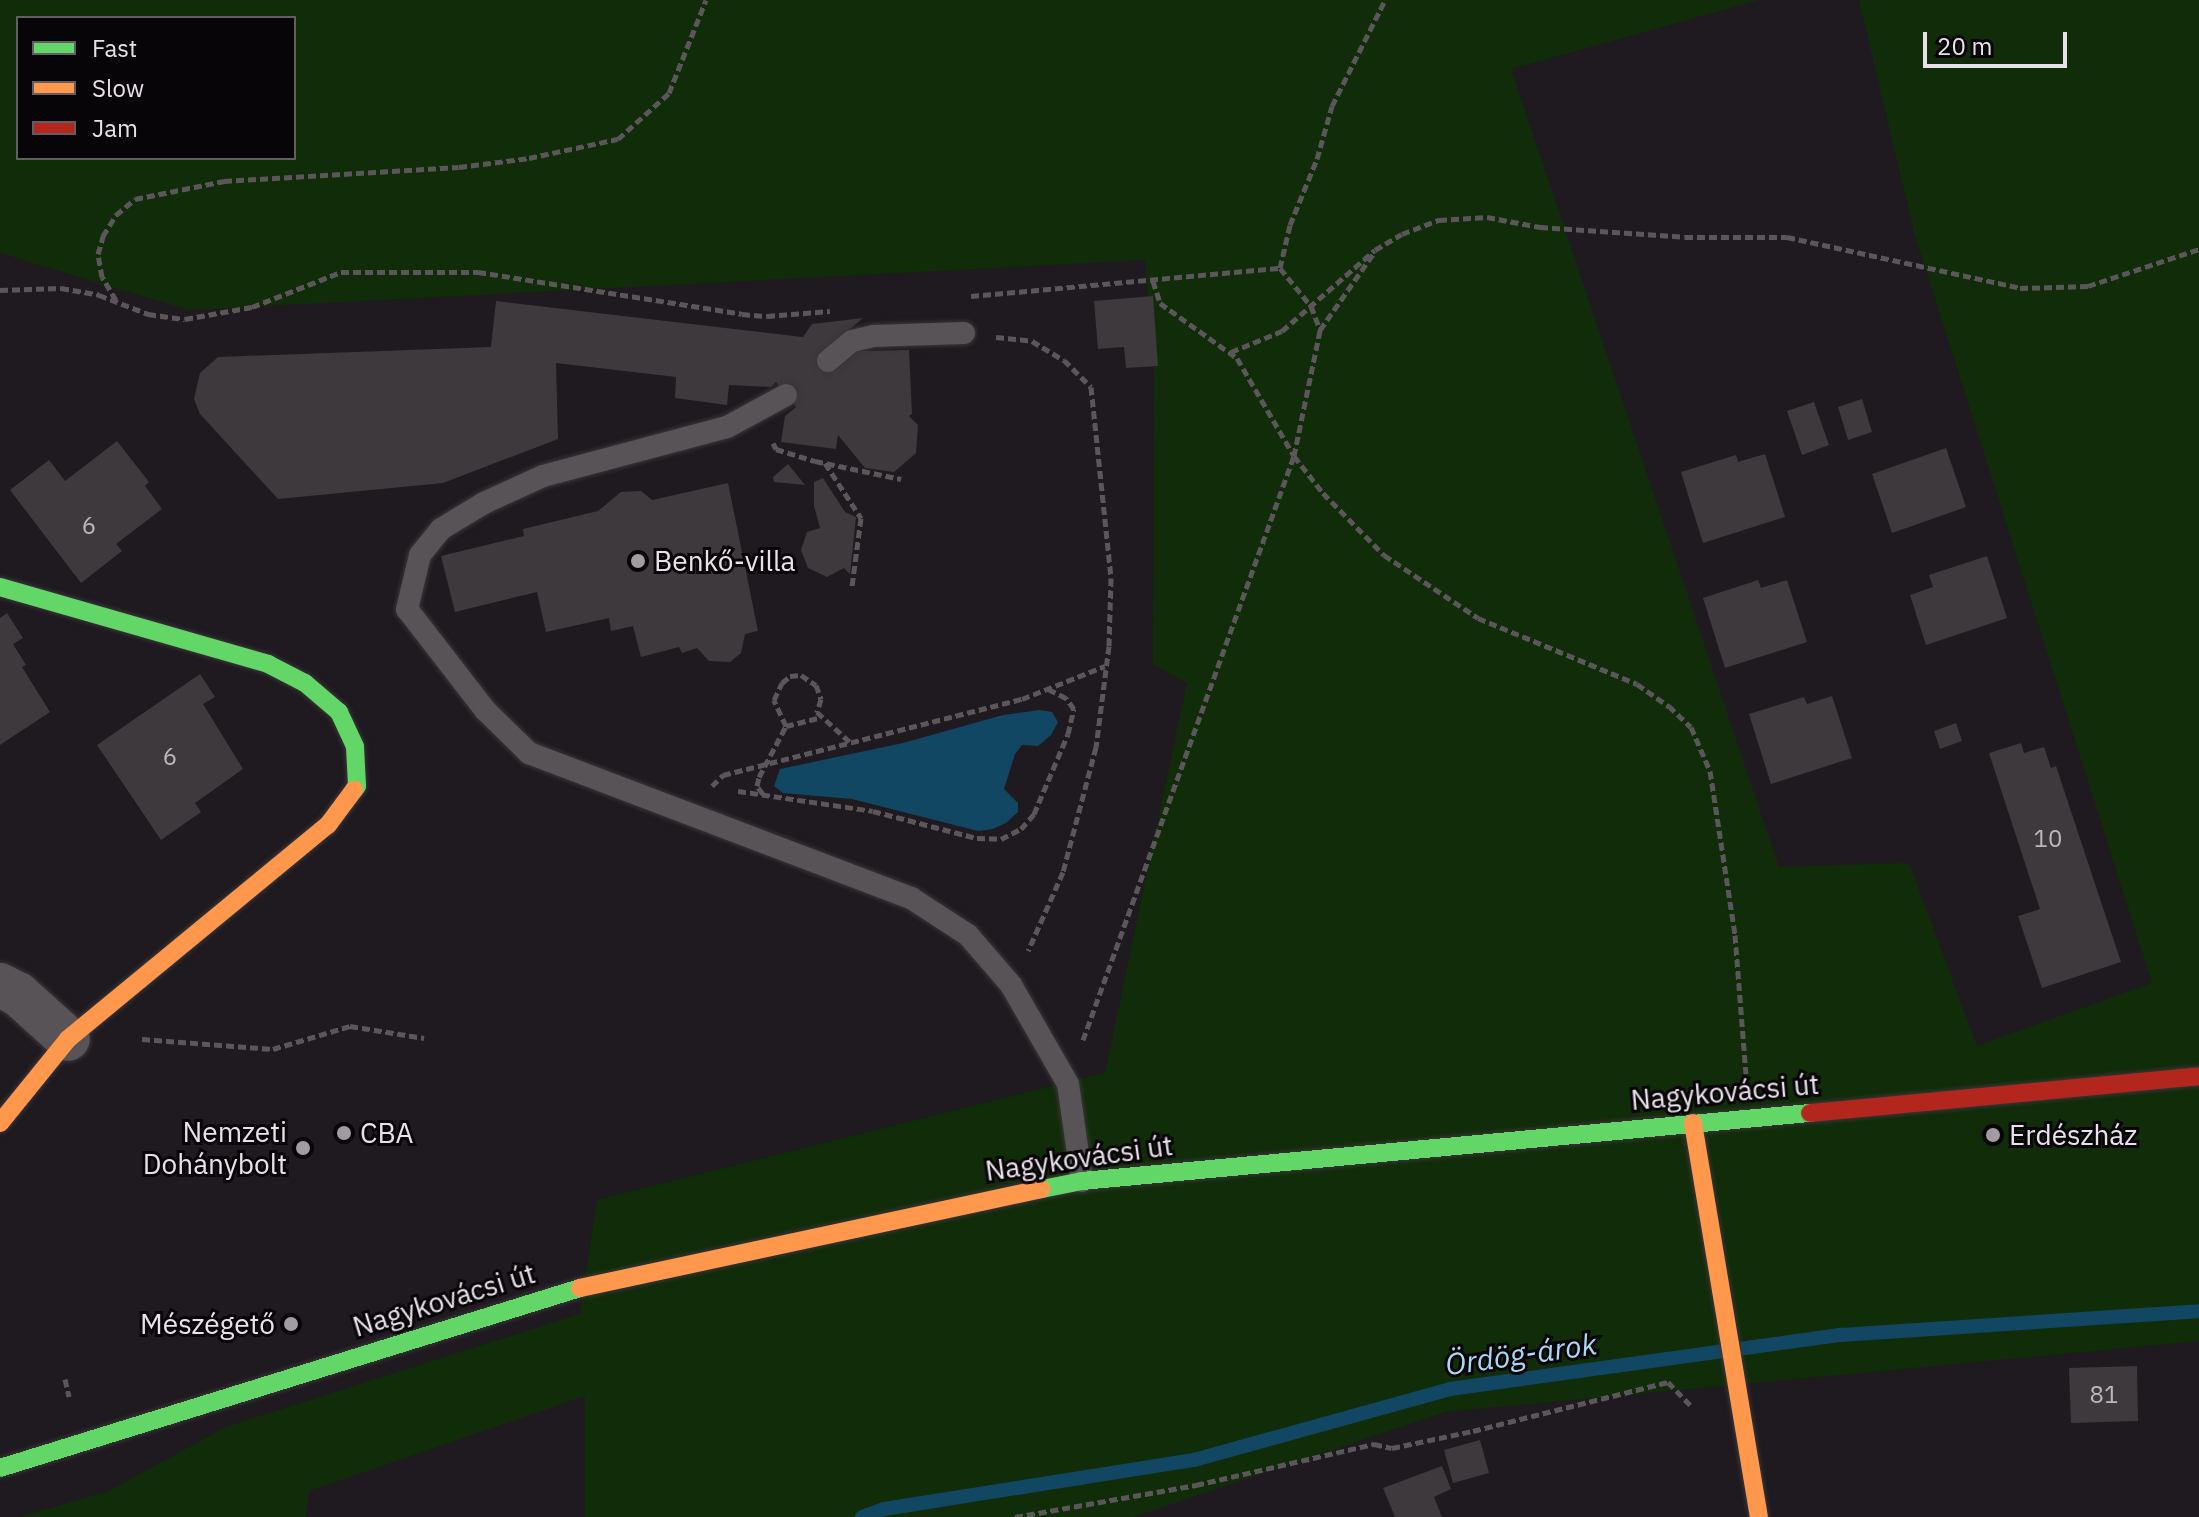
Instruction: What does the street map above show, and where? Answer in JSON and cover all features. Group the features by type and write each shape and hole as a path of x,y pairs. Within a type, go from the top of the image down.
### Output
{"street":[{"path":"0,587 268,664 305,683 339,712 355,747 357,786 328,825 73,1035 0,1123"},
{"path":"0,985 18,994 73,1035"},
{"name":"Nagykovácsi út","path":"1,1466 600,1282 1082,1181 2199,1076"},
{"path":"1693,1123 1759,1517"}],"lane":[{"path":"828,361 852,341 873,336 964,333"},
{"path":"786,395 727,427 543,476 484,503 441,529 420,555 407,609 485,710 529,753 911,898 968,935 1011,985 1068,1084 1082,1181"}],"path":[{"path":"117,301 102,277 98,254 103,236 116,215 135,199 224,181 501,162 618,139 669,93 706,0"},
{"path":"1280,268 1290,225 1317,159 1332,106 1385,0"},
{"path":"1231,352 1282,331 1375,250 1402,234 1439,220 1487,217 1540,227 1685,237 1787,237 2020,288 2088,286 2199,249"},
{"path":"1068,1084 1294,456 1320,330 1375,250"},
{"path":"963,297 1280,268"},
{"path":"1280,268 1311,306 1320,330"},
{"path":"0,290 61,288 117,301 148,314 185,319 252,307 341,272 478,272 767,316 845,310"},
{"path":"1153,281 1160,303 1231,352 1294,456 1342,514 1403,571 1495,626 1637,684 1669,706 1691,727 1710,771 1733,920 1749,1119"},
{"path":"964,333 1032,341 1064,360 1091,387 1111,578 1106,665 1096,747 1063,872 1011,985"},
{"path":"754,415 776,449 824,463 901,479"},
{"path":"824,463 861,518 852,586"},
{"path":"720,790 709,793 714,782 723,775 967,715 1048,689 1106,665"},
{"path":"786,726 774,700 782,683 795,675 816,685 820,692 817,712 853,744"},
{"path":"731,790 873,811 977,838 1001,839 1021,829 1034,814 1068,734 1074,709 1066,698 1048,689"},
{"path":"763,795 757,786 786,726 821,717"},
{"path":"73,1035 273,1049 350,1026 424,1038"},
{"path":"1015,1517 1196,1485 1374,1444 1392,1448 1668,1382 1696,1412 1738,1397"}],"green space":[{"path":"0,0 1759,0 1511,69 1779,867 1909,863 1977,1046 2152,983 1914,232 1859,0 2199,0 2199,1341 1445,1412 1133,1517 585,1517 585,1396 309,1491 306,1517 20,1517 109,1491 226,1427 580,1314 597,1200 1105,1073 1187,683 1153,664 1154,366 1145,260 189,310 0,253"}],"water":[{"path":"1040,710 1052,712 1058,722 1051,735 1038,746 1022,745 1015,754 1004,789 1018,803 1018,812 993,829 978,831 852,799 783,793 774,786 780,769 903,743 1003,715"}],"building":[{"path":"1153,296 1158,366 1126,368 1124,347 1098,349 1094,301"},
{"path":"496,301 803,337 812,324 863,318 821,353 835,370 858,351 909,350 912,414 909,416 918,425 916,453 894,472 865,468 838,435 836,449 781,442 785,416 796,407 776,382 771,387 729,385 727,405 675,398 676,377 556,363 558,439 443,483 278,499 200,414 194,399 200,373 218,357 491,347"},
{"path":"1862,399 1872,432 1848,440 1838,407"},
{"path":"1814,402 1829,445 1802,455 1787,411"},
{"path":"117,441 149,482 145,486 162,509 116,544 122,551 81,583 10,490 49,460 65,481"},
{"path":"1946,448 1966,507 1892,533 1872,474"},
{"path":"1765,454 1785,517 1703,543 1681,472 1736,455 1738,462"},
{"path":"788,464 805,485 774,482 773,477"},
{"path":"823,478 845,512 856,517 850,574 844,568 827,577 808,568 801,550 807,532 820,528 814,506 814,482"},
{"name":"Benkő-villa","path":"728,483 758,631 745,634 741,653 730,662 709,661 697,648 682,653 679,647 641,657 633,626 611,631 609,618 546,632 537,592 455,612 441,556 524,536 523,529 598,511 621,492 641,491 652,500"},
{"path":"1987,556 2007,618 1926,645 1910,595 1933,587 1929,575"},
{"path":"1758,580 1761,588 1787,580 1807,642 1725,668 1703,598"},
{"path":"7,613 23,638 13,644 26,665 22,667 50,712 0,745 0,618"},
{"path":"200,674 215,697 203,704 243,769 195,803 201,812 161,840 97,745"},
{"path":"1832,696 1852,758 1771,784 1749,714 1804,697 1807,704"},
{"path":"1956,723 1962,741 1940,749 1934,731"},
{"path":"2021,743 2024,753 2044,747 2051,768 2056,766 2121,962 2042,988 2018,916 2040,909 1989,753"},
{"path":"2137,1366 2138,1421 2071,1423 2069,1368"},
{"path":"1480,1440 1489,1473 1453,1483 1444,1450"},
{"path":"1442,1466 1451,1489 1434,1497 1442,1517 1395,1517 1383,1488"}],"waterway":[{"name":"Ördög-árok","path":"862,1517 884,1509 1194,1460 1450,1389 1841,1335 2199,1311"}],"traffic: fast":[{"path":"0,587 268,664 305,683 339,712 355,747 357,786 354,790"},
{"path":"1042,1189 1082,1181 1810,1113"},
{"path":"0,1468 580,1288"}],"traffic: slow":[{"path":"0,1123 68,1039 328,825 354,790"},
{"path":"1693,1123 1759,1517"},
{"path":"580,1288 1042,1189"}],"traffic: jam":[{"path":"1810,1113 2199,1076"}],"place":[{"name":"Benkő-villa","path":"638,561"},
{"name":"CBA","path":"344,1133"},
{"name":"Erdészház","path":"1993,1135"},
{"name":"Nemzeti Dohánybolt","path":"303,1148"},
{"name":"Mészégető","path":"291,1324"}]}
